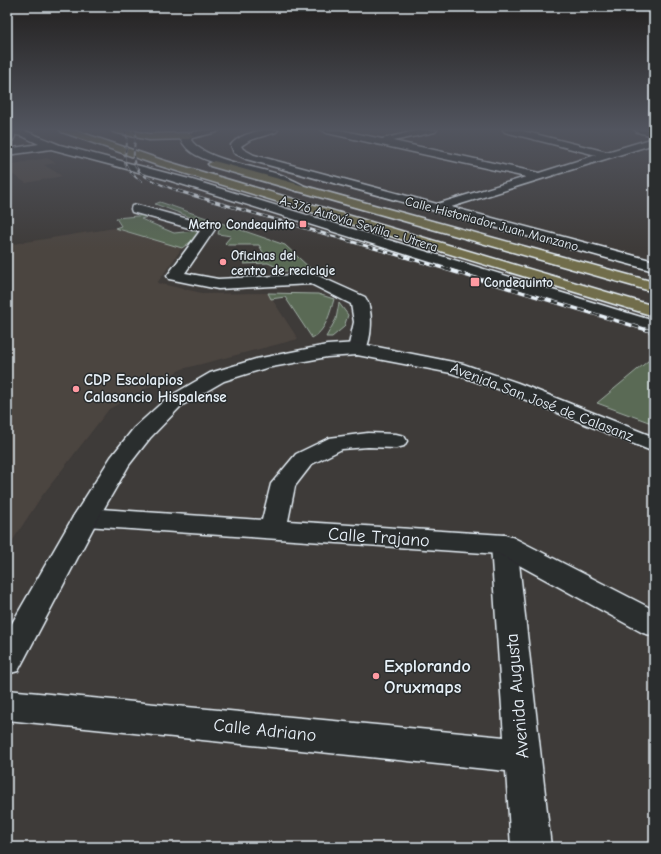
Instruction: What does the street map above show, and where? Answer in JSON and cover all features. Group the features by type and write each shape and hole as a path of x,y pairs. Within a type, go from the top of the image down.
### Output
{"main road":[{"name":"A-376 Autovía Sevilla - Utrera","path":"184,170 654,311"},
{"name":"A-376 Autovía Sevilla - Utrera","path":"234,170 654,287"}],"street":[{"path":"144,170 185,181 654,327"},
{"path":"255,170 274,176 298,188"},
{"name":"Calle Historiador Juan Manzano","path":"294,170 360,189 654,266"},
{"path":"512,170 540,176"},
{"path":"436,208 560,170"},
{"path":"137,209 208,230 174,276 218,284 314,279 359,301 363,322 357,350"},
{"name":"Avenida San José de Calasanz","path":"7,661 86,516 119,462 142,433 174,402 217,377 263,362 327,351 357,350 399,356 456,368 511,387 654,445"},
{"path":"273,530 283,484 304,459 337,443 368,440 396,441"},
{"name":"Calle Trajano","path":"86,516 504,545 654,624"},
{"name":"Avenida Augusta","path":"504,545 531,847"},
{"name":"Calle Adriano","path":"7,705 522,756"}],"shaded area":[{"path":"7,170 52,170 62,176 26,183 10,173 7,173"},
{"name":"CDP Escolapios Calasancio Hispalense","path":"115,228 182,248 157,283 206,294 268,293 298,339 182,369 109,409 41,497 7,549 7,245"}],"green space":[{"path":"160,202 285,245 312,270 285,271 268,263 244,264 244,260 264,259 265,256 259,245 227,245 225,243 231,236 218,234 219,230 217,227 155,204"},
{"path":"151,216 141,219 174,233 194,231 199,232 200,235 182,248 115,228 121,226 116,218"},
{"path":"268,293 318,294 334,299 329,316 324,326 317,335 312,338 285,297 271,299"},
{"path":"339,303 348,315 344,327 332,337 326,337 336,319"},
{"path":"654,356 654,424 597,403"}],"railway":[{"path":"129,170 141,181"},
{"path":"139,170 153,181 182,192"},
{"path":"178,191 449,270"},
{"path":"445,269 654,332"}],"place":[{"name":"Metro Condequinto","path":"303,224"},
{"name":"Oficinas del centro de reciclaje","path":"223,262"},
{"name":"Condequinto","path":"475,282"},
{"name":"CDP Escolapios Calasancio Hispalense","path":"76,389"},
{"name":"Explorando Oruxmaps","path":"376,676"}]}
